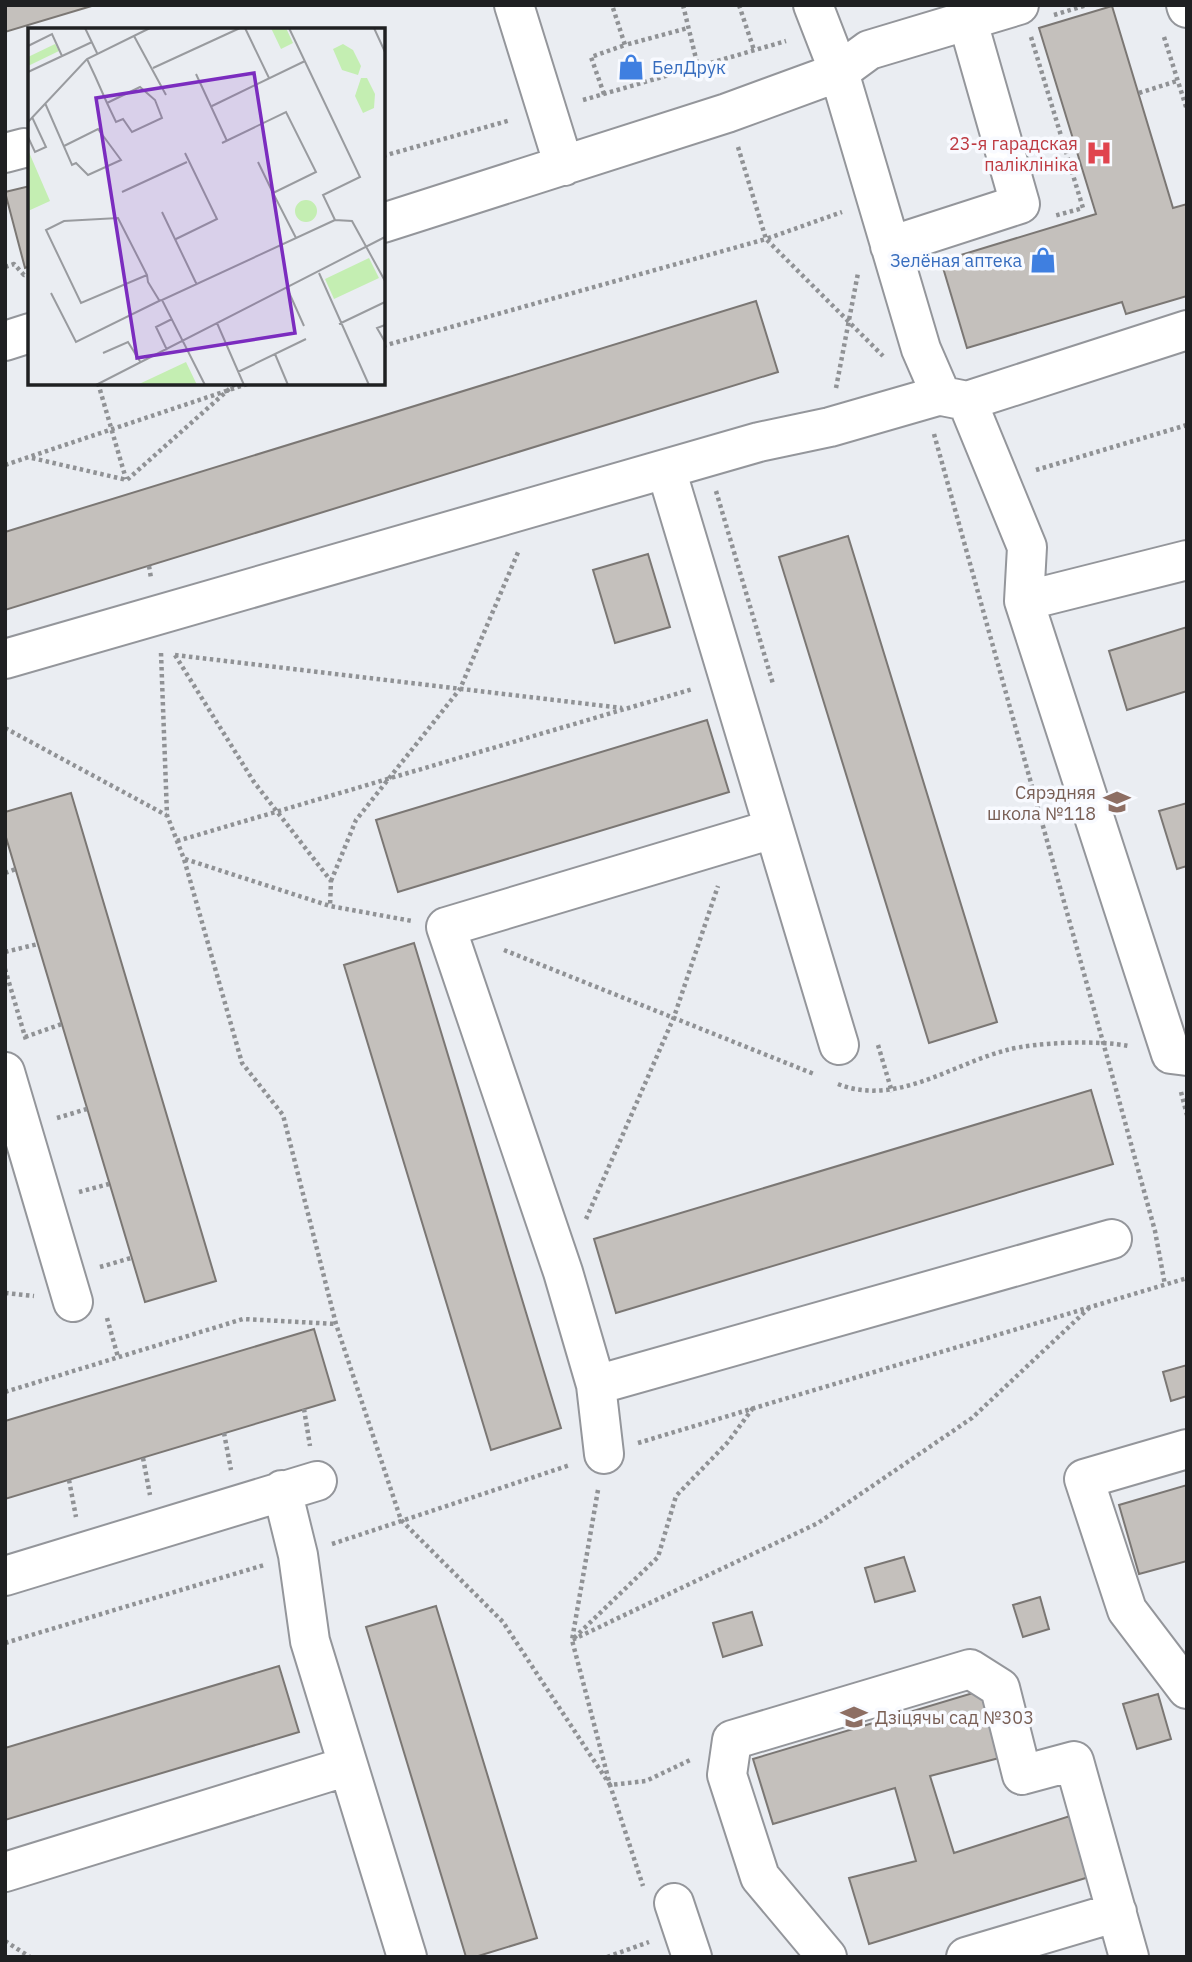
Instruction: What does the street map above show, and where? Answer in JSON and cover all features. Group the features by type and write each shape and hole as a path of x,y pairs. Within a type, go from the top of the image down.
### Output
{"lane":[{"path":"514,5 564,166"},
{"path":"385,222 727,114 839,72 869,50 1019,5"},
{"path":"817,18 839,72 875,200 875,256 944,398 998,481 1027,547 1024,601 1179,1055"},
{"path":"875,256 1020,204 968,22"},
{"path":"5,659 159,624 537,506 759,442 944,398 1187,330"},
{"path":"666,469 773,830 831,1061"},
{"path":"1024,601 1187,560"},
{"path":"604,1454 596,1385 563,1272 446,927 773,830"},
{"path":"5,1072 73,1302"},
{"path":"596,1385 1112,1239"},
{"path":"1187,1449 1084,1479 1127,1610 1187,1689"},
{"path":"5,1576 299,1486 298,1555 310,1642 407,1957"},
{"path":"827,1957 760,1877 727,1775 732,1740 970,1669 1000,1688 1022,1775 1074,1761 1129,1957"},
{"path":"5,1871 348,1766"},
{"path":"659,1896 675,1952"},
{"path":"966,1957 1117,1912"}],"path":[{"path":"682,5 698,67"},
{"path":"739,5 754,50"},
{"path":"613,8 625,45"},
{"path":"1178,15 1177,81 1187,110"},
{"path":"385,155 754,50 817,18"},
{"path":"604,94 591,57 688,28"},
{"path":"1139,93 1177,81"},
{"path":"727,114 766,239 886,358"},
{"path":"385,345 766,239 875,200"},
{"path":"830,427 848,319 875,256"},
{"path":"5,267 14,264 24,275 28,274"},
{"path":"99,385 127,480"},
{"path":"127,480 234,385"},
{"path":"5,465 244,385"},
{"path":"944,398 1103,1042 1155,1231 1165,1285"},
{"path":"998,481 1187,425"},
{"path":"29,457 127,480"},
{"path":"330,906 331,881 356,820 460,689 537,506"},
{"path":"149,566 159,624 167,815 184,859 242,1063 283,1115 336,1324 401,1520 503,1622 610,1785"},
{"path":"159,624 175,656 254,782 331,881"},
{"path":"175,656 626,709"},
{"path":"177,841 728,679 767,665"},
{"path":"5,728 167,815"},
{"path":"585,1221 674,1017 732,842"},
{"path":"184,859 330,906 446,927 674,1017 831,1061"},
{"path":"5,873 16,869"},
{"path":"5,952 38,944"},
{"path":"25,1037 62,1024"},
{"path":"835,1082 847,1087 892,1091 1008,1050 1103,1042 1179,1055 1187,1115"},
{"path":"49,1121 87,1109"},
{"path":"71,1195 109,1184"},
{"path":"93,1270 131,1258"},
{"path":"572,1640 818,1522 972,1418 1089,1308"},
{"path":"5,1392 243,1319 336,1324"},
{"path":"572,1640 658,1557 676,1496 728,1442 754,1408"},
{"path":"604,1454 572,1640 610,1785 659,1896"},
{"path":"610,1785 646,1781 732,1740"},
{"path":"5,1941 30,1957"},
{"path":"607,1957 652,1941 675,1952"}],"building":[{"path":"5,5 95,5 5,32"},
{"path":"1112,6 1173,208 1187,204 1187,296 1126,314 1122,302 967,348 941,261 1096,214 1039,28"},
{"path":"28,186 28,267 25,268 5,192"},
{"path":"756,301 778,372 5,610 5,532"},
{"path":"848,536 997,1022 929,1043 779,557"},
{"path":"648,554 670,627 615,643 593,570"},
{"path":"1187,627 1187,691 1127,710 1109,651"},
{"path":"707,720 729,792 398,892 376,820"},
{"path":"71,793 216,1281 145,1302 5,834 5,812"},
{"path":"1187,803 1187,866 1177,869 1159,811"},
{"path":"414,943 561,1428 491,1450 344,965"},
{"path":"1091,1090 1113,1164 616,1313 594,1239"},
{"path":"314,1329 335,1400 5,1499 5,1421"},
{"path":"1187,1365 1187,1396 1171,1401 1163,1372"},
{"path":"1187,1485 1187,1561 1139,1574 1119,1505"},
{"path":"904,1557 915,1591 875,1602 865,1568"},
{"path":"1040,1597 1049,1629 1023,1637 1013,1605"},
{"path":"436,1606 537,1938 475,1957 466,1957 366,1627"},
{"path":"752,1612 762,1645 723,1657 713,1623"},
{"path":"279,1666 299,1732 5,1820 5,1748"},
{"path":"983,1690 1003,1757 930,1776 954,1853 1070,1816 1089,1877 869,1944 849,1878 916,1861 895,1788 773,1824 753,1759"},
{"path":"1158,1694 1171,1739 1137,1749 1123,1704"}],"place":[{"name":"БелДрук","path":"631,67"},
{"name":"23-я гарадская паліклініка","path":"1099,153"},
{"name":"Зелёная аптека","path":"1043,260"},
{"name":"Сярэдняя школа №118","path":"1117,802"},
{"name":"Дзіцячы сад №303","path":"854,1717"}]}
